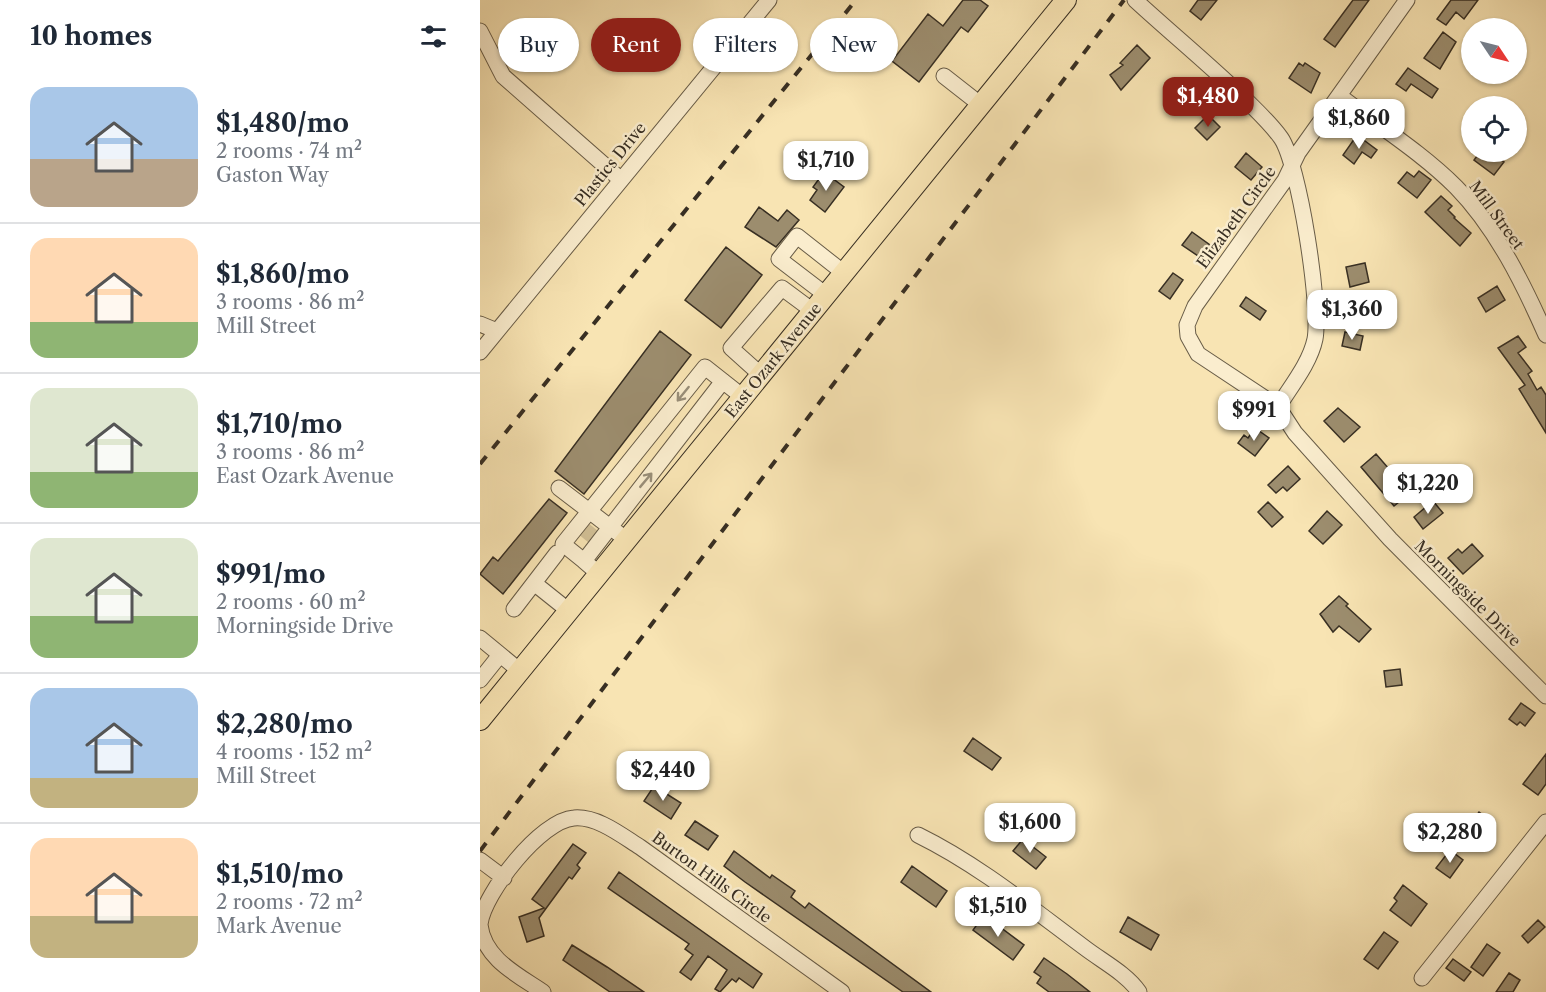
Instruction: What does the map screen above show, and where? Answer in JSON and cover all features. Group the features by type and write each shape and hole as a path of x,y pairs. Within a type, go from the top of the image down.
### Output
{"main road":[{"name":"East Ozark Avenue","path":"480,720 1066,0"}],"street":[{"name":"Plastics Drive","path":"480,352 769,0"},
{"name":"Elizabeth Circle","path":"1195,306 1294,166 1298,153 1341,97 1407,0"},
{"path":"1144,3 1270,124 1282,140 1294,166 1314,288 1316,328 1310,353 1278,407"},
{"path":"480,31 503,76 620,179"},
{"path":"944,76 981,105"},
{"name":"Mill Street","path":"1341,97 1437,170 1458,189 1495,237 1529,296 1546,335"},
{"path":"826,295 779,259 796,236 844,273"},
{"path":"761,375 731,348 782,288 813,311"},
{"name":"Mill Street","path":"1529,296 1546,315"},
{"name":"Morningside Drive","path":"1195,306 1187,326 1188,336 1198,354 1278,407 1295,433 1390,539 1546,696"},
{"path":"480,324 497,332"},
{"path":"584,561 590,534 589,510 705,367 743,397"},
{"path":"599,574 563,544 609,526 692,424 723,381"},
{"path":"692,424 711,437"},
{"path":"668,454 685,469"},
{"path":"559,488 627,540"},
{"path":"625,506 642,521"},
{"path":"514,609 557,553"},
{"path":"534,584 569,611"},
{"path":"480,638 520,671"},
{"path":"480,680 501,655"},
{"name":"Burton Hills Circle","path":"543,992 494,956 486,946 480,925 485,904 504,878 551,825 575,818 590,819 640,848 842,992"},
{"path":"1422,978 1546,822"},
{"path":"918,835 948,850 1014,895 1114,970 1139,992"},
{"path":"480,860 504,878"}],"building":[{"path":"963,0 980,0 988,6 968,32 961,27 919,82 898,66 898,53 928,14 943,26"},
{"path":"1198,0 1217,0 1201,20 1190,11"},
{"path":"1353,0 1369,0 1335,47 1324,39"},
{"path":"1451,0 1478,0 1465,18 1456,12 1446,25 1437,19"},
{"path":"1443,32 1456,42 1440,69 1424,58"},
{"path":"1137,45 1150,58 1121,90 1110,75 1123,65 1120,63"},
{"path":"1299,63 1303,66 1305,63 1320,73 1311,93 1289,78"},
{"path":"1408,68 1438,89 1432,98 1411,84 1406,91 1396,84"},
{"path":"1208,115 1220,127 1207,140 1195,128"},
{"path":"1357,135 1377,150 1371,158 1362,152 1354,164 1343,155"},
{"path":"1246,153 1262,167 1251,180 1235,167"},
{"path":"1477,162 1504,162 1494,175"},
{"path":"1419,171 1431,180 1417,198 1398,183 1407,172 1414,177"},
{"path":"824,172 844,187 825,212 810,200 817,190 813,187"},
{"path":"1441,196 1452,206 1448,210 1454,218 1471,233 1460,246 1425,212"},
{"path":"759,207 778,221 787,210 799,220 776,247 745,227"},
{"path":"1192,232 1210,245 1201,258 1182,245"},
{"path":"726,247 762,275 721,328 685,300"},
{"path":"1365,263 1369,282 1350,287 1346,267"},
{"path":"1173,273 1183,280 1170,299 1159,291"},
{"path":"1497,286 1505,300 1486,312 1478,298"},
{"path":"1246,297 1266,311 1260,320 1240,306"},
{"path":"660,331 691,355 584,494 555,471"},
{"path":"1345,332 1363,336 1360,350 1342,346"},
{"path":"1518,336 1526,347 1518,353 1532,371 1528,374 1537,390 1541,387 1546,395 1546,433 1519,389 1525,385 1498,348"},
{"path":"1338,408 1360,427 1344,442 1324,421"},
{"path":"1255,428 1269,438 1255,456 1238,443 1244,435 1248,438"},
{"path":"1376,454 1396,477 1399,474 1410,487 1401,495 1404,498 1394,506 1361,467"},
{"path":"1288,466 1300,479 1287,491 1283,487 1276,493 1268,485"},
{"path":"549,499 567,513 503,594 480,574 493,557 498,561"},
{"path":"1433,501 1443,513 1423,529 1414,517"},
{"path":"1268,502 1283,517 1272,527 1258,512"},
{"path":"1327,511 1342,525 1323,544 1309,531"},
{"path":"1472,544 1483,556 1463,574 1448,558 1458,549 1462,553"},
{"path":"1339,596 1348,604 1346,606 1371,629 1359,642 1339,626 1333,632 1320,614"},
{"path":"1400,669 1402,685 1386,687 1384,671"},
{"path":"1521,703 1535,713 1525,726 1520,722 1517,725 1509,719"},
{"path":"973,738 1001,758 992,770 964,751"},
{"path":"1546,754 1546,784 1538,795 1523,784"},
{"path":"654,786 681,803 671,819 644,801"},
{"path":"1479,812 1492,822 1476,844 1463,834"},
{"path":"695,821 718,836 708,850 685,835"},
{"path":"1023,839 1046,857 1036,869 1013,851"},
{"path":"573,844 586,853 577,865 580,868 572,879 569,877 539,918 544,936 527,942 519,917 544,908 532,899"},
{"path":"1450,850 1463,860 1450,878 1436,868"},
{"path":"734,851 770,878 772,875 795,891 791,897 805,908 809,903 931,992 903,992 745,882 724,866"},
{"path":"912,866 947,891 936,907 901,882"},
{"path":"619,872 762,974 753,988 739,978 736,982 732,979 720,992 715,989 727,970 708,956 691,980 680,972 693,955 685,949 689,944 608,888"},
{"path":"1403,885 1427,904 1411,926 1390,910 1397,901 1394,898"},
{"path":"984,915 1024,945 1013,960 973,930"},
{"path":"1128,917 1159,935 1151,950 1120,932"},
{"path":"1538,920 1545,927 1528,943 1522,936"},
{"path":"1384,932 1398,942 1378,969 1364,959"},
{"path":"1487,944 1500,953 1483,976 1471,967"},
{"path":"572,945 644,992 610,992 563,960"},
{"path":"1044,958 1090,992 1049,992 1037,983 1041,977 1034,972"},
{"path":"1453,959 1471,972 1464,981 1446,968"},
{"path":"1509,973 1520,980 1513,992 1496,992"}],"tunnel":[{"path":"585,530 596,539"}],"railway":[{"path":"480,464 856,0"},
{"path":"480,851 1124,0"}]}
